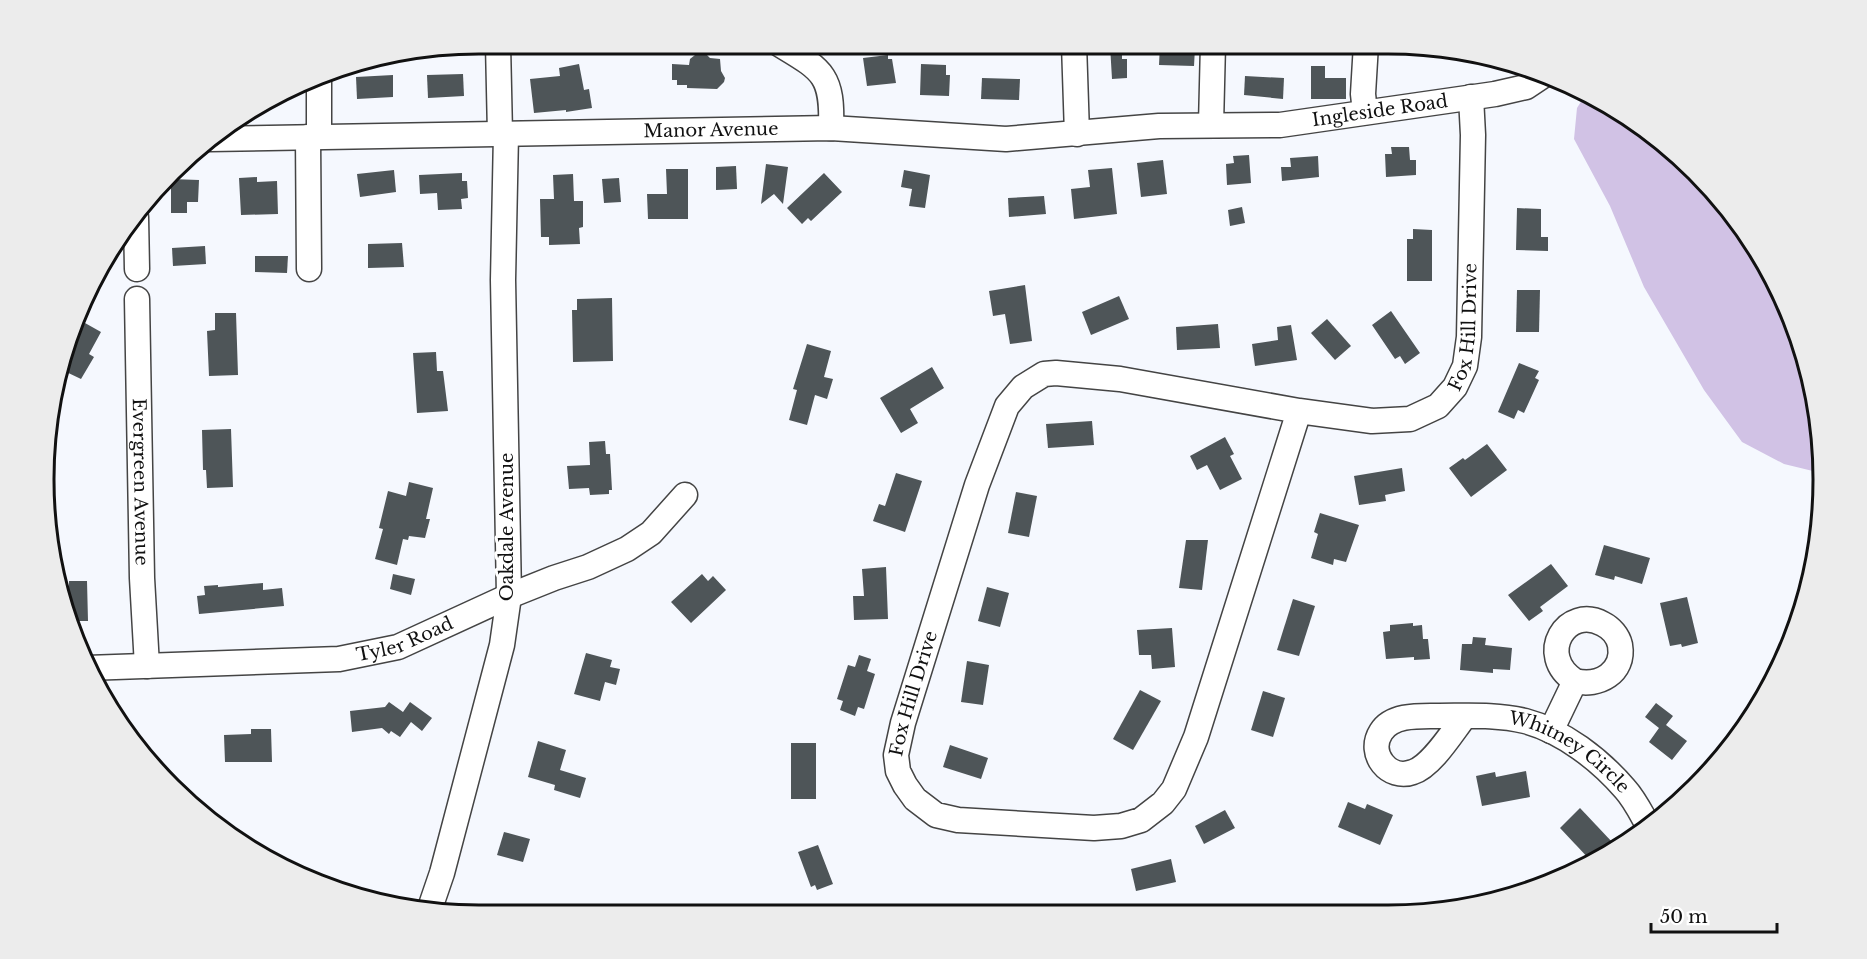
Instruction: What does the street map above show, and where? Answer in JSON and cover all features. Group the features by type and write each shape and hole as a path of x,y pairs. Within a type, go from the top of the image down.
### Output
{"street":[{"name":"Oakdale Avenue","path":"432,902 442,873 502,645 509,596 502,134 498,54"},
{"path":"796,54 807,60 827,82 831,94 831,128"},
{"path":"1074,54 1077,134"},
{"path":"1211,125 1213,54"},
{"path":"1365,54 1365,112"},
{"name":"Ingleside Road","path":"1211,125 1280,125 1513,91 1536,81"},
{"path":"309,269 318,86"},
{"name":"Fox Hill Drive","path":"1299,411 1260,541 1196,737 1174,789 1163,803 1141,820 1121,826 1095,828 958,820 936,815 915,799 898,771 896,755 903,723 977,485 1007,406 1023,387 1044,374 1056,373 1120,379 1299,411 1372,421 1410,419 1438,406 1455,387 1465,366 1469,337 1473,135 1471,97"},
{"name":"Manor Avenue","path":"225,139 831,128 1006,139 1159,126 1211,125"},
{"path":"136,228 137,269"},
{"name":"Evergreen Avenue","path":"137,299 142,578 147,666"},
{"name":"Tyler Road","path":"98,668 339,659 398,647 509,596 588,567 627,549 651,533 686,495"},
{"path":"1551,730 1575,681"},
{"name":"Whitney Circle","path":"1465,716 1491,716 1525,721 1551,730 1591,756 1626,790 1645,819"}],"shaded area":[{"path":"1581,101 1647,142 1707,199 1741,243 1769,291 1781,317 1799,369 1809,424 1813,471 1784,464 1742,442 1704,390 1644,287 1610,206 1574,139 1577,108"}],"building":[{"path":"696,54 706,54 710,58 720,59 724,82 717,89 687,88 687,85 677,85 677,80 672,80 672,64 689,65 690,59"},
{"path":"1111,54 1122,54 1122,59 1127,59 1127,78 1112,79"},
{"path":"1160,54 1195,54 1194,66 1159,65"},
{"path":"888,55 888,59 892,59 896,83 867,86 863,58"},
{"path":"579,64 584,90 589,89 592,108 534,113 530,79 560,76 559,68"},
{"path":"921,64 946,65 946,75 950,75 949,96 920,95"},
{"path":"1311,66 1325,66 1325,78 1346,78 1346,99 1311,99"},
{"path":"463,74 464,96 428,98 427,75"},
{"path":"393,75 393,97 357,99 356,77"},
{"path":"1245,76 1284,78 1283,99 1244,95"},
{"path":"982,78 1020,79 1019,100 981,99"},
{"path":"1391,147 1409,147 1410,160 1416,160 1416,175 1386,177 1385,154 1392,154"},
{"path":"1249,155 1251,183 1227,185 1226,164 1234,163 1233,156"},
{"path":"1318,156 1319,177 1282,181 1281,167 1291,167 1290,158"},
{"path":"1163,160 1167,194 1141,197 1137,163"},
{"path":"766,164 788,167 783,204 774,194 761,204"},
{"path":"736,166 737,189 716,190 716,167"},
{"path":"1112,168 1117,214 1074,219 1071,189 1090,187 1088,170"},
{"path":"666,169 688,169 688,219 648,219 647,194 667,194"},
{"path":"394,170 396,192 360,197 357,174"},
{"path":"904,170 930,175 925,208 909,206 912,189 901,187"},
{"path":"462,173 462,181 467,181 468,198 461,199 462,209 438,210 437,193 420,194 419,175"},
{"path":"824,173 842,192 811,221 808,218 802,224 787,208"},
{"path":"573,174 574,201 583,201 583,227 579,228 580,244 549,245 549,237 541,237 540,199 554,199 553,175"},
{"path":"257,177 257,182 277,181 278,214 241,215 239,178"},
{"path":"619,178 621,202 604,203 602,179"},
{"path":"179,179 199,180 198,202 187,202 187,213 171,213 171,187"},
{"path":"1044,196 1046,214 1009,217 1008,198"},
{"path":"1242,207 1245,223 1230,226 1228,210"},
{"path":"1517,208 1541,209 1541,237 1548,237 1548,251 1516,250"},
{"path":"1413,229 1432,230 1432,281 1407,281 1407,239 1413,239"},
{"path":"402,243 404,267 368,268 368,244"},
{"path":"205,246 206,264 173,266 172,248"},
{"path":"255,256 288,256 287,273 255,272"},
{"path":"1025,285 1032,341 1010,344 1005,314 993,316 989,291"},
{"path":"1517,290 1540,290 1539,332 1516,332"},
{"path":"1119,296 1129,319 1091,335 1082,312"},
{"path":"612,298 613,361 573,362 572,310 577,310 577,299"},
{"path":"1391,311 1420,353 1405,364 1400,356 1395,359 1372,325"},
{"path":"215,313 236,313 238,375 209,376 207,331 215,330"},
{"path":"1327,319 1351,346 1335,360 1311,333"},
{"path":"85,323 101,332 89,354 94,357 81,379 67,372"},
{"path":"1218,324 1220,348 1177,350 1176,327"},
{"path":"1291,325 1297,360 1255,366 1252,344 1278,340 1277,327"},
{"path":"807,344 831,351 824,377 833,379 827,399 815,395 807,425 789,420 797,390 793,389"},
{"path":"436,352 437,371 443,371 448,411 417,413 413,353"},
{"path":"1519,363 1539,371 1535,378 1539,380 1524,413 1518,410 1514,419 1498,412"},
{"path":"932,367 944,388 910,409 918,423 901,433 880,398"},
{"path":"1092,421 1094,445 1048,448 1046,424"},
{"path":"231,429 233,487 207,488 206,470 203,470 202,430"},
{"path":"1225,437 1234,454 1230,456 1242,479 1220,490 1207,465 1197,470 1190,456"},
{"path":"605,441 606,454 610,454 612,490 609,490 609,494 590,495 589,488 569,489 567,466 590,465 589,442"},
{"path":"1487,444 1507,470 1471,497 1449,468"},
{"path":"1402,468 1405,491 1385,495 1386,501 1359,505 1354,476"},
{"path":"896,473 922,481 905,532 873,521 879,504 885,506"},
{"path":"409,482 433,488 426,519 430,519 425,538 409,536 408,540 403,539 397,565 375,559 383,529 379,528 388,491 406,496"},
{"path":"1016,492 1037,496 1029,537 1008,533"},
{"path":"1320,513 1359,525 1346,562 1334,559 1333,565 1311,558 1318,534 1314,532"},
{"path":"1186,540 1208,540 1202,590 1179,588"},
{"path":"1604,545 1650,558 1642,584 1615,576 1614,580 1595,575"},
{"path":"1551,564 1568,586 1540,607 1543,611 1529,621 1508,595"},
{"path":"886,567 888,619 854,620 853,596 864,596 862,569"},
{"path":"393,574 415,579 411,595 390,589"},
{"path":"702,574 708,581 713,576 726,590 691,623 671,602"},
{"path":"69,581 87,581 88,621 79,621 69,593"},
{"path":"263,583 263,590 282,588 284,606 199,614 197,596 205,595 204,586"},
{"path":"987,587 1009,593 1000,627 978,621"},
{"path":"1687,597 1698,643 1682,647 1681,644 1670,646 1660,603"},
{"path":"1293,599 1315,606 1299,656 1277,650"},
{"path":"1413,623 1413,626 1422,625 1423,639 1428,639 1430,659 1414,660 1414,657 1386,659 1383,632 1390,631 1390,625"},
{"path":"1172,628 1175,667 1152,669 1151,655 1139,655 1137,630"},
{"path":"1473,637 1486,638 1485,645 1512,648 1510,670 1493,669 1493,673 1460,670 1462,644 1472,644"},
{"path":"586,653 612,660 610,667 620,669 616,685 605,682 600,701 574,694"},
{"path":"859,655 871,659 867,671 875,674 864,709 858,707 855,716 840,710 843,701 837,699 848,665 855,667"},
{"path":"967,661 989,665 983,705 961,702"},
{"path":"1140,690 1161,701 1133,750 1113,739"},
{"path":"1263,691 1285,698 1273,737 1251,730"},
{"path":"389,702 403,712 410,702 432,718 422,731 411,722 400,737 391,731 389,734 382,728 352,732 350,711 385,707"},
{"path":"1656,703 1673,716 1666,725 1687,741 1672,760 1649,742 1659,728 1645,717"},
{"path":"251,729 271,729 272,762 225,762 224,735 251,734"},
{"path":"538,741 566,750 560,770 586,778 580,798 554,790 555,785 528,777"},
{"path":"791,743 816,743 816,799 791,799"},
{"path":"950,745 988,758 981,779 943,767"},
{"path":"1526,771 1530,797 1482,806 1476,776 1495,772 1496,777"},
{"path":"1348,802 1365,809 1367,804 1393,815 1380,845 1338,827"},
{"path":"1580,808 1611,841 1586,856 1560,828"},
{"path":"1225,810 1235,828 1204,844 1195,826"},
{"path":"504,832 530,839 523,862 497,855"},
{"path":"818,845 833,884 817,890 815,885 811,887 798,852"},
{"path":"1171,859 1176,882 1136,891 1131,869"}]}
